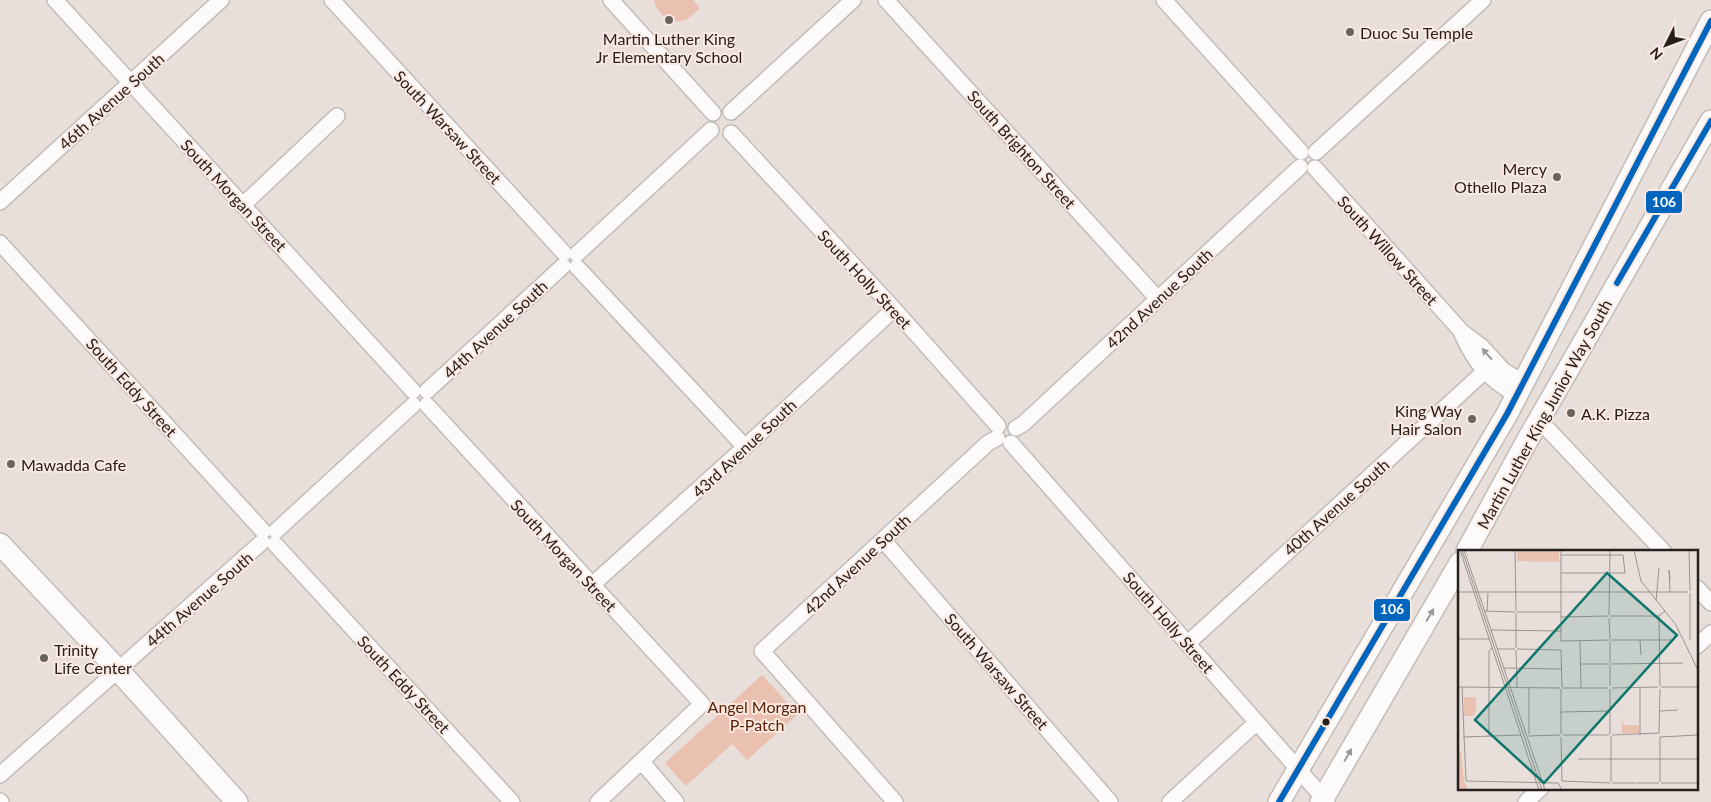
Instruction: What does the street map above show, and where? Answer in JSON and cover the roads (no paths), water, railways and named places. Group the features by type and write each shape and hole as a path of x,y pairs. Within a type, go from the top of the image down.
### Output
{"main road":[{"name":"Martin Luther King Junior Way South","path":"1279,802 1520,388 1711,21"},
{"name":"Martin Luther King Junior Way South","path":"1468,550 1539,420 1711,121"},
{"path":"0,544 118,670 237,802"},
{"path":"1324,801 1458,566"}],"street":[{"name":"South Morgan Street","path":"55,0 702,704 642,762"},
{"name":"46th Avenue South","path":"0,202 221,0"},
{"name":"South Warsaw Street","path":"332,0 570,260 745,447"},
{"path":"611,0 713,112"},
{"path":"731,112 853,0"},
{"name":"South Brighton Street","path":"886,0 1158,299"},
{"name":"South Willow Street","path":"1164,0 1462,332 1480,346 1520,388"},
{"name":"42nd Avenue South","path":"1013,436 1022,424 1483,0"},
{"path":"723,109 731,112 736,120 736,124 731,133 720,136 711,130 709,119 713,112 723,109"},
{"path":"244,205 337,116"},
{"name":"44th Avenue South","path":"0,775 269,537 711,130"},
{"name":"South Holly Street","path":"731,133 894,310 997,432"},
{"name":"South Eddy Street","path":"0,243 512,802"},
{"name":"43rd Avenue South","path":"592,585 894,310"},
{"name":"South Willow Street","path":"1462,332 1470,352 1496,382 1520,388"},
{"name":"40th Avenue South","path":"1188,643 1485,371"},
{"path":"1539,420 1662,550"},
{"path":"997,432 1002,443 1013,436"},
{"name":"42nd Avenue South","path":"895,802 762,651 988,443 997,432"},
{"name":"South Holly Street","path":"1013,436 1188,643 1298,768 1324,801"},
{"name":"South Warsaw Street","path":"883,540 1110,802"},
{"path":"1698,589 1711,603"},
{"path":"1698,645 1711,633"},
{"path":"1170,802 1257,722"},
{"path":"598,802 642,762 676,802"},
{"path":"1526,802 1539,790"}],"place":[{"name":"Martin Luther King Jr Elementary School","path":"669,20"},
{"name":"Duoc Su Temple","path":"1350,32"},
{"name":"Mercy Othello Plaza","path":"1557,177"},
{"name":"A.K. Pizza","path":"1571,413"},
{"name":"King Way Hair Salon","path":"1472,419"},
{"name":"Mawadda Cafe","path":"11,464"},
{"name":"Trinity Life Center","path":"44,658"}],"park label":[{"name":"Angel Morgan P-Patch","path":"757,715"}]}
